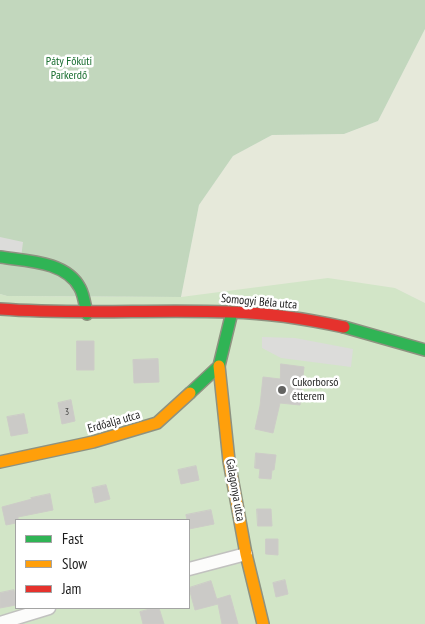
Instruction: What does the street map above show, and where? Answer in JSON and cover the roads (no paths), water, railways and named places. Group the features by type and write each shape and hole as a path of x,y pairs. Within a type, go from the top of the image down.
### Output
{"street":[{"path":"0,257 47,265 68,273 80,288 87,314"},
{"name":"Somogyi Béla utca","path":"0,309 87,314 232,312 272,315 330,324 398,340 425,350"},
{"path":"220,366 232,312"},
{"name":"Erdőalja utca","path":"0,462 93,442 157,423 220,366"},
{"name":"Galagonya utca","path":"220,366 229,461 246,554 263,624"},
{"path":"190,568 246,554"},
{"path":"0,623 46,609"}],"place":[{"name":"Cukorborsó étterem","path":"282,390"}],"park label":[{"name":"Páty Főkúti Parkerdő","path":"69,69"}]}
